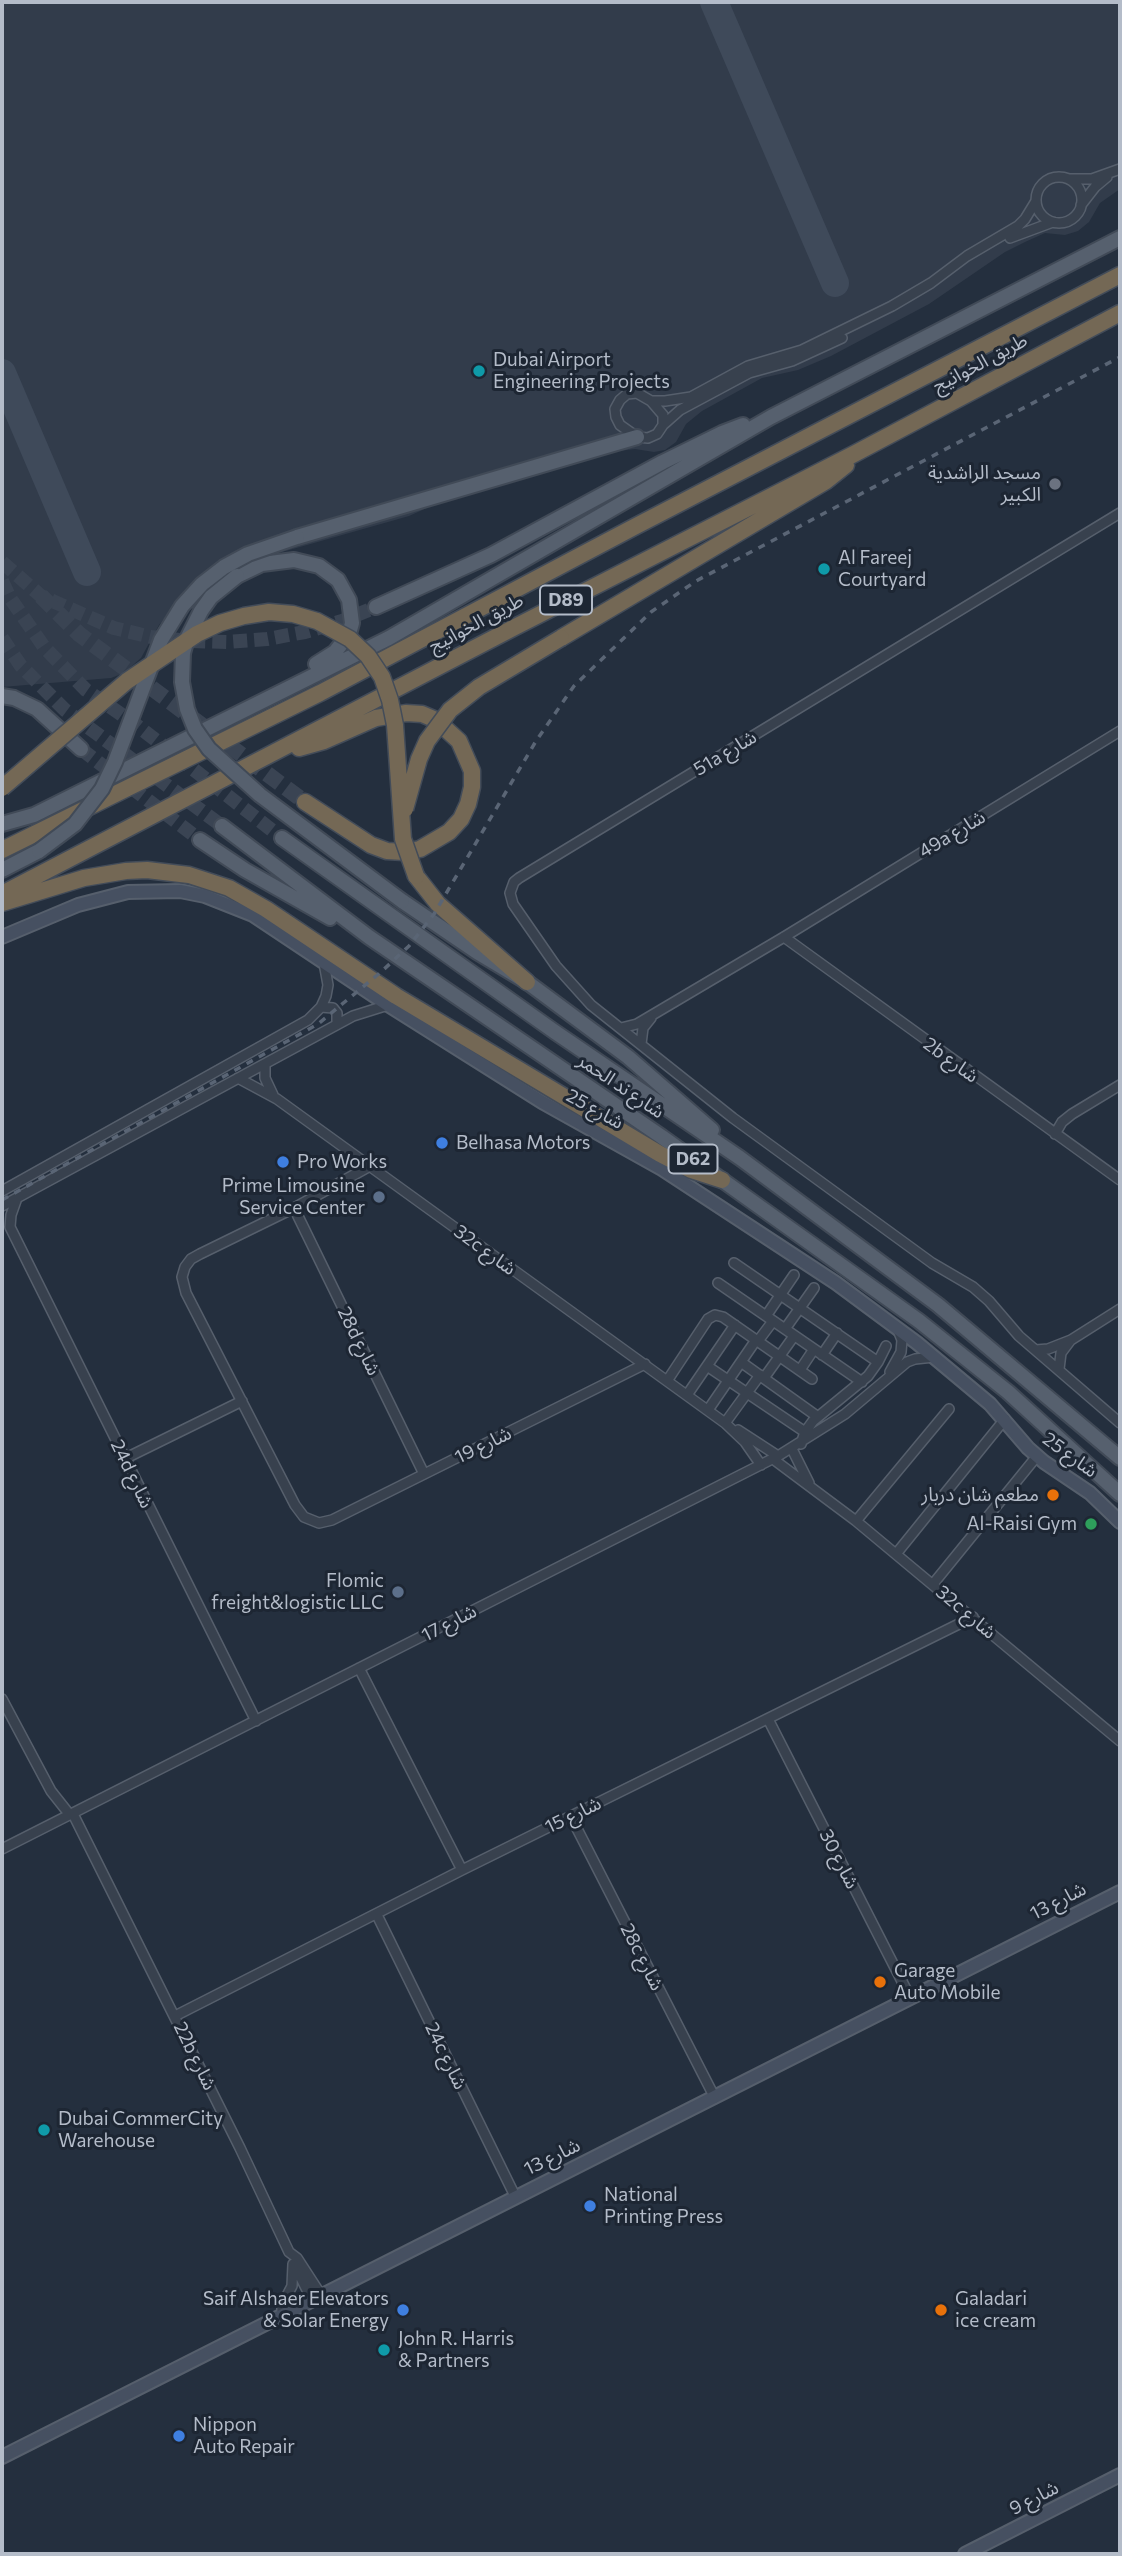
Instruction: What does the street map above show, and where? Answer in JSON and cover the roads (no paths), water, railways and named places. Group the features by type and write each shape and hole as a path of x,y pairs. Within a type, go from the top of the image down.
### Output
{"highway":[{"name":"طريق الخوانيج","path":"2,850 320,693 1120,275"},
{"name":"طريق الخوانيج","path":"2,894 1117,317"},
{"path":"401,826 419,759 427,741 450,710 472,692 826,481 847,464 854,454"},
{"path":"2,788 127,681 208,628 256,613 281,612 317,621 340,632 360,647 382,677 395,725 401,826 406,852 416,876 438,904 527,982"},
{"path":"280,751 324,741 376,718 407,713 422,714 436,720 454,736 467,755 472,771 472,788 461,819 436,842 412,851 387,851 371,845 305,802"},
{"path":"2,903 84,878 126,871 168,872 209,881 248,898 396,996 660,1154 691,1170 722,1180"}],"main road":[{"path":"2,824 34,815 284,688 389,638 771,417 1120,238"},
{"path":"376,607 491,555 701,443 771,417"},
{"path":"2,870 58,839 94,802 115,761 161,640 192,594 213,574 236,560 297,537 637,437"},
{"path":"284,688 294,676 325,659 342,643 349,634 352,623 349,600 338,580 319,566 294,560 249,569 237,576 211,597 187,639 183,653 182,682 187,709 195,729 209,749 260,795 402,901 527,982 628,1057 740,1158"},
{"path":"2,696 14,698 37,709 81,749"},
{"name":"شارع ند الحمر","path":"222,826 369,937 825,1251 1008,1392 1120,1494"},
{"name":"شارع ند الحمر","path":"282,838 555,1032 740,1158 938,1305 1120,1458"},
{"path":"200,840 290,896 369,937"}],"street":[{"path":"651,401 673,401 691,397 748,366 802,350 892,306 1018,226 1036,201 1039,188 1047,180 1057,177 1092,179 1117,171"},
{"path":"663,425 661,410 642,395 632,393 622,397 617,405 616,416 620,425 637,437 652,437 691,404 756,370 792,361 815,351 915,300 989,248 1024,231 1053,222 1067,221 1078,212 1095,187 1117,171"},
{"path":"1069,179 1080,190 1081,205"},
{"path":"1036,201 1043,216 1053,222"},
{"name":"51a شارع","path":"1120,513 519,878 511,887 510,893 513,904 572,987 733,1118 932,1264 973,1287 1012,1328 1120,1423"},
{"name":"49a شارع","path":"621,1028 638,1024 1120,731"},
{"name":"شارع 25","path":"4,936 103,897 128,892 180,891 205,896 253,915 388,1005 542,1102 662,1169 836,1283 934,1357 1005,1419 1019,1439 1037,1456 1090,1493 1120,1522"},
{"name":"2b شارع","path":"784,937 1120,1180"},
{"path":"2,1191 230,1066 308,1020 321,1007 328,985 324,963"},
{"path":"2,1206 337,1024 388,1005"},
{"path":"321,1007 333,1008 338,1018 337,1024"},
{"path":"641,1044 643,1028 654,1013"},
{"path":"265,1065 265,1078 277,1098"},
{"name":"32c شارع","path":"238,1079 277,1098 667,1381 748,1435 933,1584 1120,1741"},
{"path":"1055,1134 1067,1118 1120,1085"},
{"path":"124,1459 242,1401 186,1293 182,1277 191,1259 294,1208 370,1166"},
{"name":"24d شارع","path":"17,1198 6,1224 256,1721"},
{"name":"28d شارع","path":"294,1208 425,1474"},
{"path":"734,1263 878,1362"},
{"path":"708,1410 757,1341 794,1275"},
{"path":"718,1283 862,1382"},
{"path":"785,1329 814,1288"},
{"path":"1036,1350 1048,1349 1071,1340 1120,1309"},
{"path":"667,1381 711,1316 719,1315 812,1378"},
{"path":"687,1395 735,1325"},
{"name":"شارع 17","path":"886,1379 901,1352 902,1340 897,1328"},
{"path":"800,1370 837,1333"},
{"path":"728,1424 747,1393 794,1336"},
{"path":"1059,1369 1061,1353 1071,1340"},
{"path":"796,1446 818,1417 862,1382 878,1362 886,1346"},
{"name":"شارع 17","path":"2,1849 775,1458 845,1414 907,1362 934,1357"},
{"path":"741,1362 818,1417"},
{"name":"شارع 19","path":"242,1401 299,1511 304,1517 319,1523 332,1520 645,1364"},
{"path":"707,1366 805,1432"},
{"path":"856,1521 949,1409"},
{"path":"896,1554 1005,1419"},
{"name":"32c شارع","path":"728,1424 761,1465"},
{"name":"32c شارع","path":"796,1446 810,1485"},
{"path":"933,1584 1037,1456"},
{"name":"شارع 15","path":"175,2016 462,1870 973,1617"},
{"path":"359,1668 462,1870"},
{"name":"22b شارع","path":"2,1699 44,1778 71,1814 175,2016 289,2252 297,2258 316,2297"},
{"name":"شارع 30","path":"768,1719 911,1999"},
{"name":"28c شارع","path":"571,1817 715,2098"},
{"name":"شارع 13","path":"2,2457 1120,1892"},
{"name":"24c شارع","path":"377,1915 515,2196"},
{"path":"289,2252 293,2264 316,2297"},
{"path":"282,2315 282,2305 293,2282 293,2264"},
{"name":"شارع 9","path":"965,2554 1120,2475"}],"tunnel":[{"path":"2,562 41,596 114,628 151,637 228,642 267,639 305,632 376,607"},
{"path":"2,581 10,598 44,647 86,690 135,724 282,838"},
{"path":"41,596 79,634 305,802"},
{"path":"2,638 21,666 65,710 222,826"},
{"path":"81,749 200,840"}],"railway":[{"path":"2,1200 318,1024 381,972 409,946 434,914 536,741 574,686 651,612 696,581 1120,357"}],"place":[{"name":"Dubai Airport Engineering Projects","path":"479,371"},
{"name":"مسجد الراشدية الكبير","path":"1055,484"},
{"name":"Al Fareej Courtyard","path":"824,569"},
{"name":"Belhasa Motors","path":"442,1143"},
{"name":"Pro Works","path":"283,1162"},
{"name":"Prime Limousine Service Center","path":"379,1197"},
{"name":"مطعم شان دربار","path":"1053,1495"},
{"name":"Al-Raisi Gym","path":"1091,1524"},
{"name":"Flomic freight&logistic LLC","path":"398,1592"},
{"name":"Garage Auto Mobile","path":"880,1982"},
{"name":"Dubai CommerCity Warehouse","path":"44,2130"},
{"name":"National Printing Press","path":"590,2206"},
{"name":"Saif Alshaer Elevators & Solar Energy","path":"403,2310"},
{"name":"Galadari ice cream","path":"941,2310"},
{"name":"John R. Harris & Partners","path":"384,2350"},
{"name":"Nippon Auto Repair","path":"179,2436"}]}
